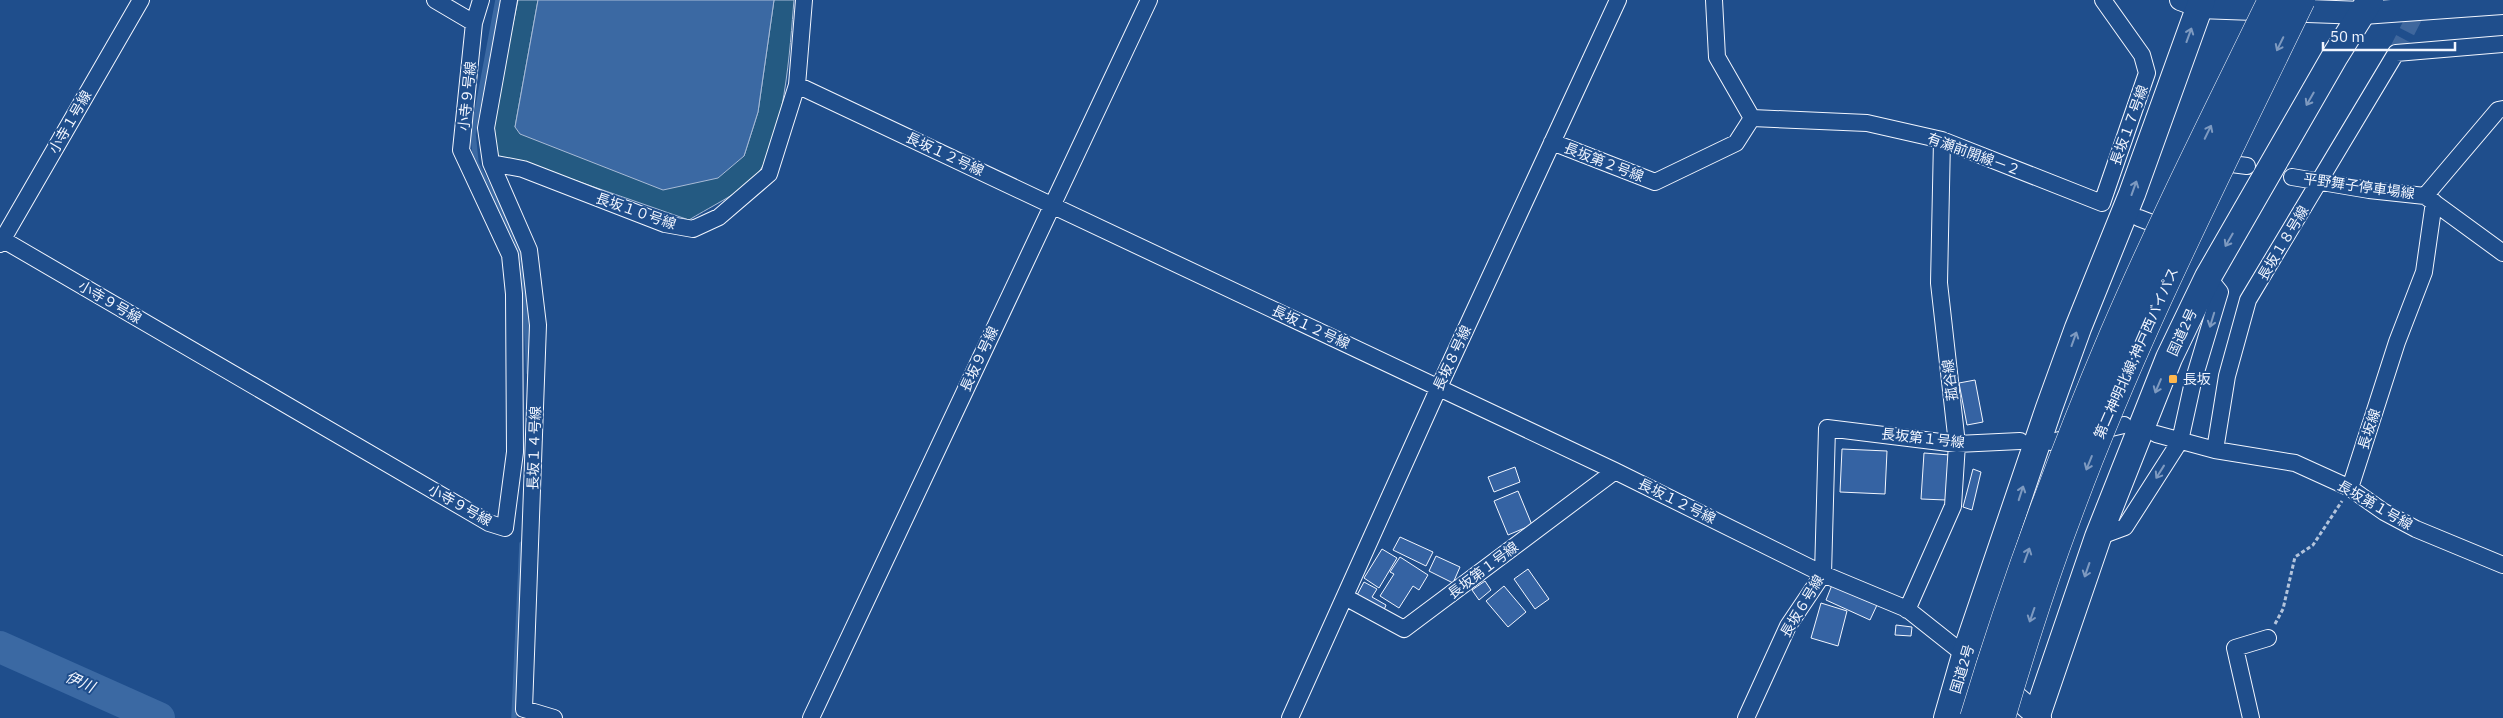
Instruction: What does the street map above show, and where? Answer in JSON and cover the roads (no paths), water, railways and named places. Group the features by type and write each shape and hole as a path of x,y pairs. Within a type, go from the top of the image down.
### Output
{"highway":[{"name":"第二神明北線;神戸西バイパス","path":"1974,718 2000,632 2043,511 2114,335 2272,0"},
{"name":"第二神明北線;神戸西バイパス","path":"2001,718 2025,636 2067,516 2139,342 2301,0"},
{"name":"国道2号","path":"1948,718 1966,655 2078,328 2132,194 2194,2"},
{"name":"国道2号","path":"2037,717 2098,537 2169,358 2208,277 2335,56 2367,6"}],"main road":[{"path":"2194,2 2367,6 2503,3"},
{"path":"1966,655 2037,717"}],"street":[{"name":"小寺１号線","path":"1,241 141,0"},
{"path":"435,0 474,23"},
{"name":"小寺９号線","path":"1,241 489,523 519,531 515,452 514,294 510,255 461,150 474,23 481,0"},
{"name":"長坂１４号線","path":"509,0 486,128 491,164 529,250 538,325 519,531 524,709 554,718"},
{"name":"長坂１０号線","path":"491,164 523,169 665,224 694,229 719,217 769,174 796,85 804,0"},
{"name":"長坂９号線","path":"810,718 1149,0"},
{"name":"長坂８号線","path":"1290,718 1439,387 1618,0"},
{"path":"1714,0 1717,57 1752,118"},
{"name":"長坂１７号線","path":"2102,202 2147,73 2142,55 2103,0"},
{"name":"長坂１８号線","path":"2215,450 2227,376 2248,300 2396,54 2503,44"},
{"name":"長坂１２号線","path":"796,85 1439,387 1615,471 1823,574 1907,610 1966,655"},
{"path":"2503,109 2498,110 2430,199 2503,253"},
{"name":"長坂第２号線","path":"1552,142 1655,182 1736,143 1752,118"},
{"name":"有瀬前開線－２","path":"1752,118 1867,123 1942,140 2102,202"},
{"name":"菰谷線","path":"1907,610 1953,506 1957,444 1939,283 1942,140"},
{"path":"2093,432 2144,302 2212,162 2247,166"},
{"name":"平野舞子停車場線","path":"2292,176 2430,199"},
{"name":"長坂線","path":"2350,488 2397,342 2424,272 2430,199"},
{"path":"2140,218 2177,233"},
{"path":"2098,537 2125,527 2180,442 2193,382 2220,292 2208,277"},
{"path":"2051,442 2124,425"},
{"name":"長坂第１号線","path":"1827,428 1957,444 2020,441"},
{"name":"長坂６号線","path":"1746,718 1788,626 1823,574 1827,428"},
{"name":"長坂第１号線","path":"2156,434 2215,450 2295,463 2350,488 2384,512 2416,529 2503,565"},
{"name":"長坂第１号線","path":"1345,597 1404,629 1615,471"},
{"path":"2251,718 2235,648 2268,638"}],"waterway":[{"path":"498,0 473,134 476,163 516,239 523,262 529,372"},
{"path":"514,718 522,544"},
{"name":"伊川","path":"0,647 159,718"}],"tunnel":[{"path":"2396,53 2422,2"}],"place":[{"name":"長坂","path":"2173,379"}]}
